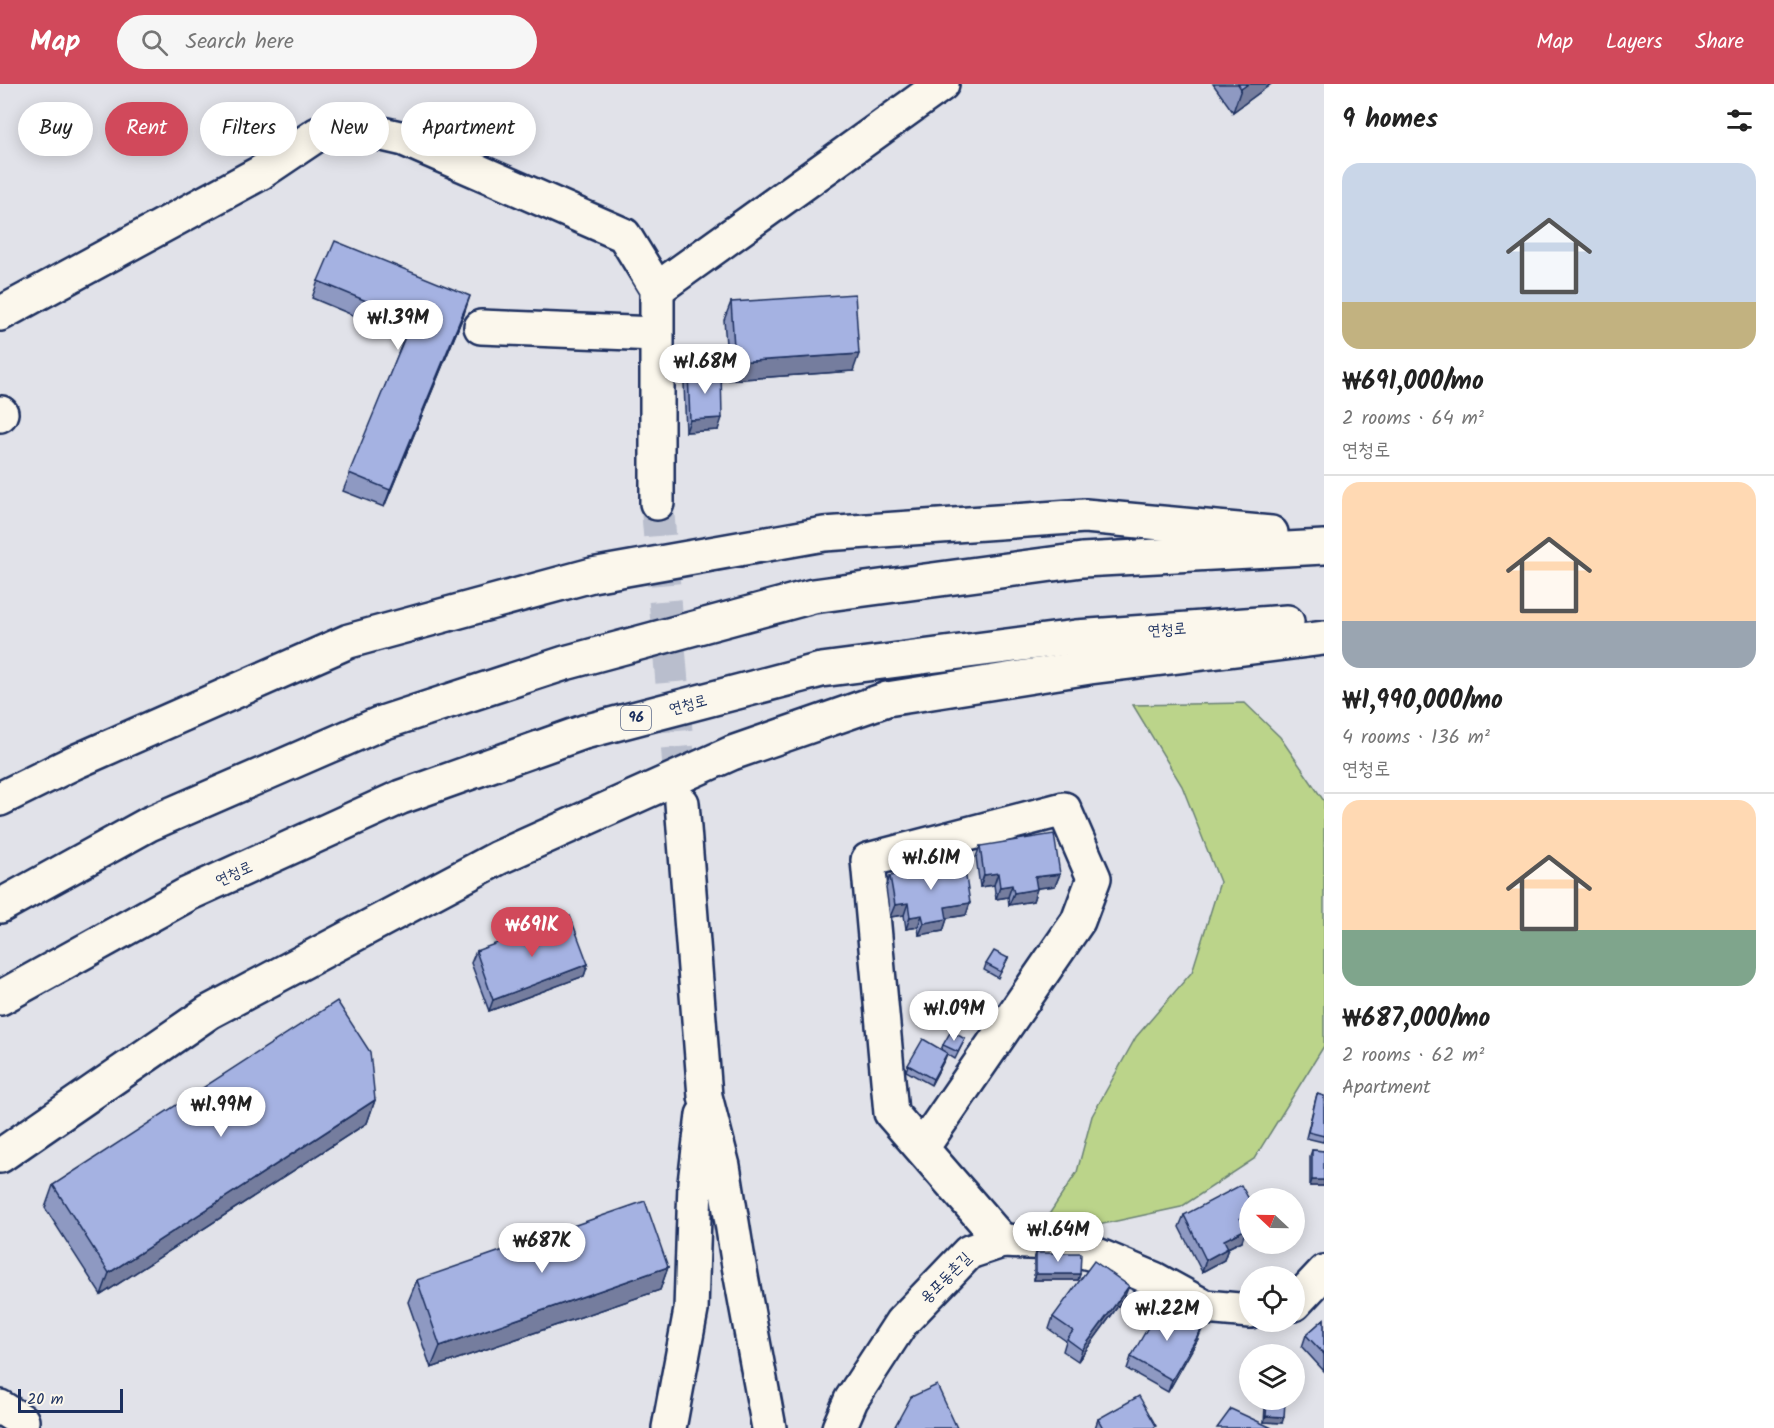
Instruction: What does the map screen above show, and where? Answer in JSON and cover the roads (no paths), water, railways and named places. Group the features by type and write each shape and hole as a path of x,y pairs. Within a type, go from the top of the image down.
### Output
{"main road":[{"path":"657,289 942,84"},
{"path":"0,314 260,173 318,134 361,129 404,139 624,235 657,289 657,503"},
{"path":"481,327 656,334"},
{"path":"0,799 75,762 349,641 592,575 824,534 1085,516 1324,537"},
{"path":"0,906 149,824 379,724 565,663 813,596 1082,560 1324,547"},
{"name":"연청로","path":"0,998 188,894 402,797 584,732 821,670 1076,637 1324,619"},
{"path":"0,1156 209,1012 498,858 732,753 887,699 1090,667 1324,638"},
{"path":"682,803 705,1096 723,1166 769,1428"},
{"path":"922,1148 1078,921 1094,878 1064,809 868,861 891,1113 1002,1241"},
{"path":"669,1428 691,1311 695,1183 705,1096"},
{"name":"용포동촌길","path":"839,1428 851,1400 901,1323 969,1252 1002,1241 1053,1243 1097,1255 1154,1279 1206,1307 1239,1310"},
{"path":"1305,1292 1324,1272"}],"tunnel":[{"path":"657,503 682,803"}]}
